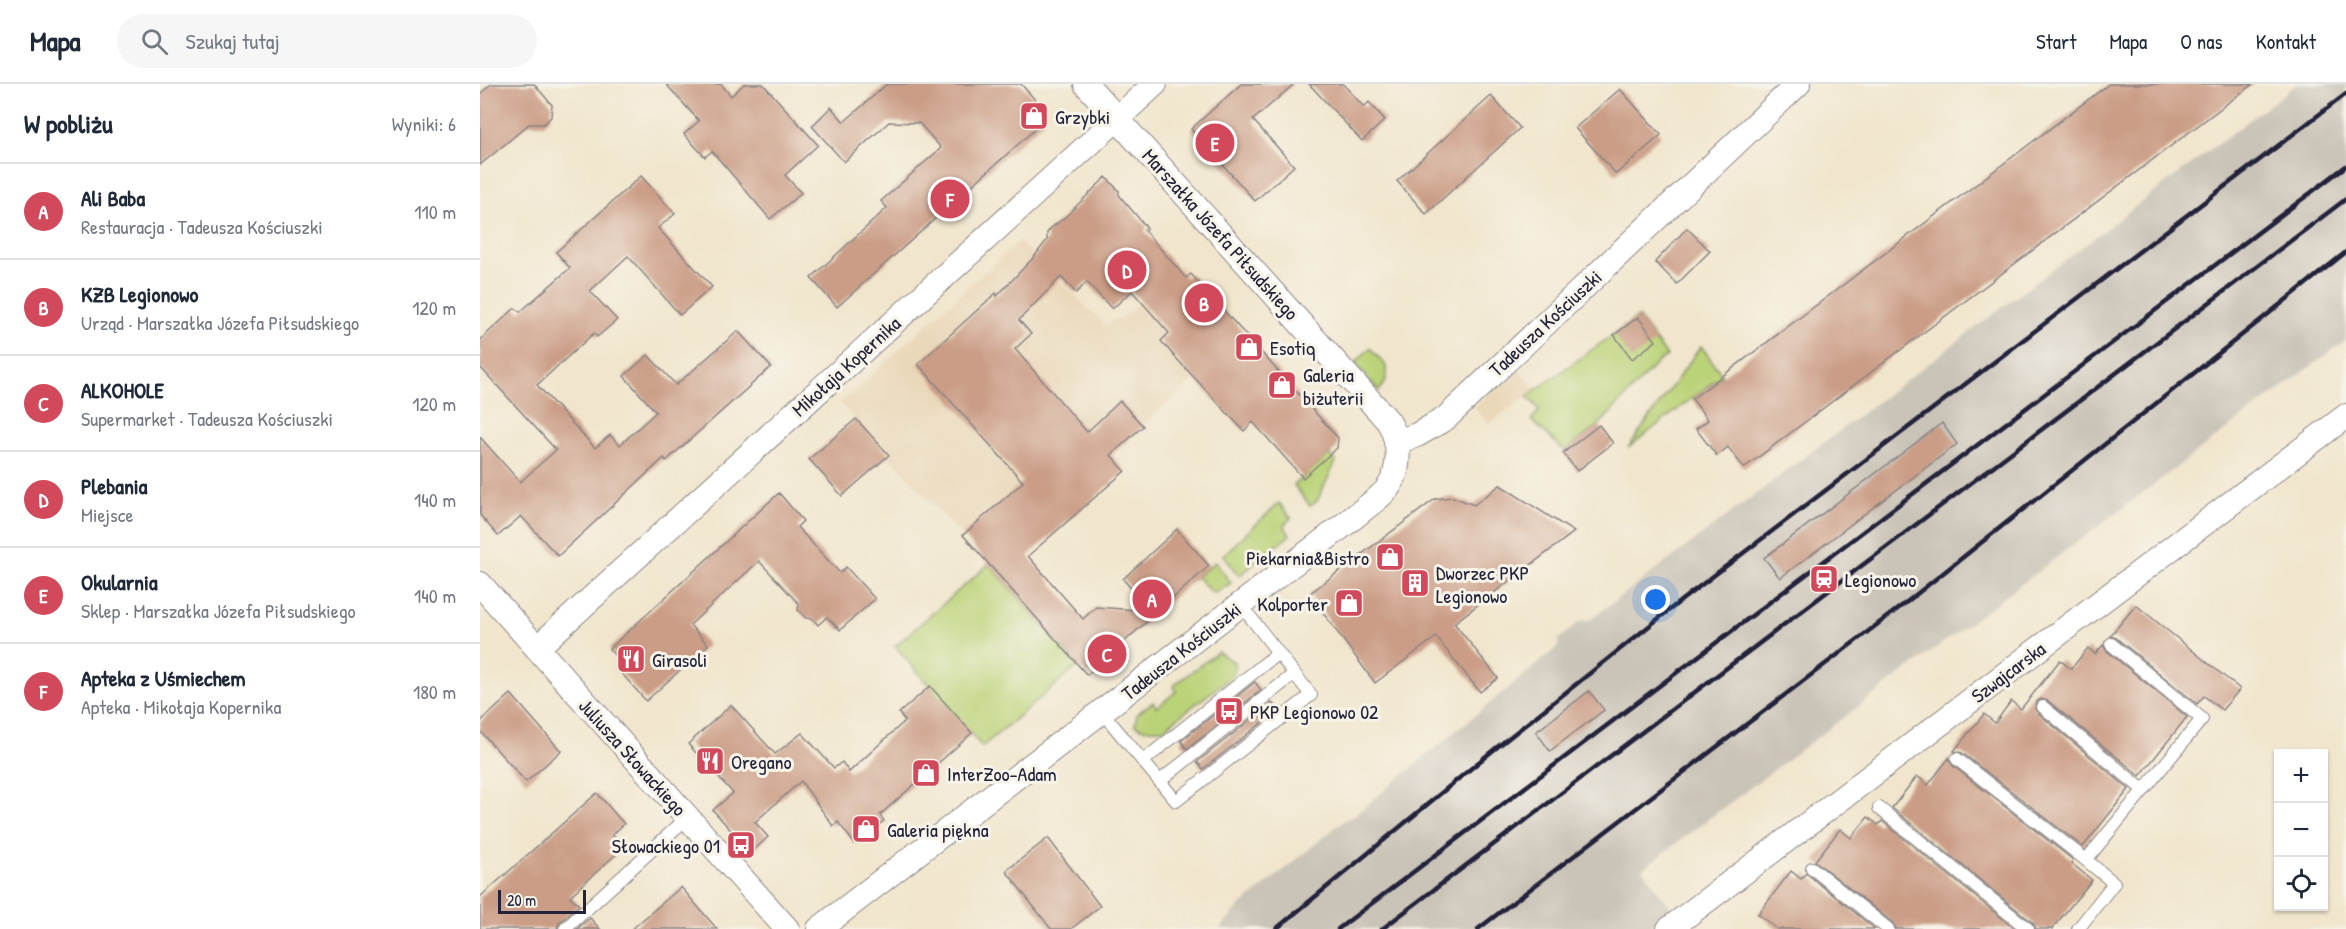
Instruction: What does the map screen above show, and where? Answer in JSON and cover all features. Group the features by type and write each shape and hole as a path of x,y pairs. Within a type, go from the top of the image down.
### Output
{"street":[{"name":"Marszałka Józefa Piłsudskiego","path":"1086,84 1376,406 1392,427 1396,442"},
{"name":"Mikołaja Kopernika","path":"537,648 1155,84"},
{"name":"Tadeusza Kościuszki","path":"819,929 1383,493 1389,487 1396,468 1396,442 1417,435 1446,418 1798,84"},
{"name":"Szwajcarska","path":"1669,929 2346,416"},
{"name":"Juliusza Słowackiego","path":"480,584 787,929"}],"lane":[{"path":"1102,712 1176,801 1311,695 1241,605"},
{"path":"2086,860 2142,789 2202,719 2111,644"},
{"path":"1143,761 1278,653"},
{"path":"1160,781 1294,674"},
{"path":"2043,707 2142,789"},
{"path":"1957,759 2114,883 2078,929"},
{"path":"1879,808 2028,929"},
{"path":"565,929 688,817"},
{"path":"1812,868 1888,929"}],"shaded area":[{"path":"2297,84 2346,84 2346,340 1642,869 1672,909 1646,929 1569,929 1567,927 1564,929 1220,929 1239,907 1558,647 1559,639 1579,622 1591,619"},
{"path":"1019,241 1106,326 1115,319 1121,319 1181,265 1245,334 1099,465 983,556 840,403"},
{"path":"1516,367 1536,389 1489,424 1474,407"}],"green space":[{"path":"1638,317 1667,356 1658,362 1599,425 1565,451 1531,420 1540,410 1527,396"},
{"path":"1701,346 1722,375 1628,448"},
{"path":"1370,348 1386,366 1386,381 1379,391 1355,363"},
{"path":"1330,454 1336,461 1317,501 1310,506 1294,485"},
{"path":"1279,503 1291,518 1284,525 1290,535 1239,576 1223,555"},
{"path":"1215,562 1231,583 1215,593 1211,592 1197,577"},
{"path":"989,564 1078,666 982,747 895,646"},
{"path":"1218,652 1234,662 1235,668 1231,677 1163,729 1144,729 1135,725 1137,714 1153,702 1157,707 1177,691 1173,686"}],"building":[{"path":"491,84 534,84 552,105 551,117 544,124 529,124 480,165 480,94"},
{"path":"666,84 721,84 731,96 744,84 763,84 818,145 785,175 801,193 770,219 712,151 705,157 684,134 699,121"},
{"path":"887,84 1021,84 1045,111 1044,121 837,307 811,278 887,208 881,201 941,148 919,123 889,122 844,162 812,126 831,107 844,122"},
{"path":"1241,84 1294,84 1253,120 1294,166 1255,201 1191,129"},
{"path":"1309,84 1343,84 1364,107 1369,102 1385,120 1362,141"},
{"path":"2109,84 2253,84 1744,468 1728,447 1717,456 1696,429 1708,420 1692,399"},
{"path":"1620,89 1661,135 1616,174 1575,128"},
{"path":"1491,96 1520,128 1426,214 1397,181"},
{"path":"641,176 675,214 658,228 712,287 680,315 628,256 590,291 617,320 597,337 594,333 537,385 595,448 610,435 620,445 656,412 624,376 648,355 676,385 738,331 771,367 666,461 664,458 558,556 521,516 498,536 480,515 480,437 520,482 556,450 480,367 480,340 515,308 520,312 570,268 556,252"},
{"path":"1106,177 1147,228 1144,230 1186,278 1191,274 1338,438 1337,448 1303,478 1253,422 1244,431 1175,357 1161,341 1169,333 1132,291 1112,309 1087,282 1076,293 1061,277 1019,320 1031,334 1015,349 1087,432 1120,401 1143,426 1111,455 1125,471 1028,556 1083,619 1096,607 1150,611 1123,579 1177,529 1209,566 1087,675 963,535 1023,482 918,364 996,293 997,296 1034,257 1047,240 1047,233 1051,228"},
{"path":"1687,228 1710,251 1677,284 1655,262"},
{"path":"1638,317 1656,341 1632,359 1614,335"},
{"path":"856,419 889,455 842,496 809,459"},
{"path":"1942,423 1957,444 1780,578 1764,558"},
{"path":"1599,425 1613,443 1577,471 1563,453"},
{"name":"Dworzec PKP Legionowo","path":"1500,485 1574,532 1454,623 1498,678 1480,692 1436,637 1375,683 1309,594 1435,499 1453,497 1474,505"},
{"path":"779,493 803,521 797,527 840,573 846,567 875,599 840,630 827,617 818,625 812,618 806,618 798,610 799,604 759,561 690,625 708,645 646,701 616,667 621,662 609,649"},
{"path":"2136,605 2240,689 2222,710 2204,696 2197,704 2116,638 2110,636"},
{"path":"2103,645 2106,650 2187,717 2140,776 2048,701 2041,699 2036,702 2035,709 2038,713 2129,789 2083,847 1962,753 1954,751 1984,714 1995,723 2011,701 2021,709 2060,660 2071,669 2088,648 2095,654"},
{"path":"1255,682 1261,690 1187,749 1181,741"},
{"path":"930,686 972,733 880,815 884,821 854,843 838,822 833,826 801,781 755,822 768,837 751,853 713,810 733,793 688,744 731,705 775,754 802,733 834,768 842,762 849,772 905,721 899,713"},
{"path":"1589,691 1604,710 1550,751 1536,732"},
{"path":"511,694 561,751 526,782 480,731 480,722"},
{"path":"1272,703 1278,710 1203,769 1197,762"},
{"path":"1949,758 1952,765 2073,860 2071,863 2092,880 2052,929 2036,929 2033,923 1892,808 1917,776 1928,785"},
{"path":"597,793 624,824 612,835 623,848 570,896 579,905 559,923 557,929 480,929 480,897"},
{"path":"1868,817 1878,825 1882,821 2015,929 1896,929 1893,923 1815,861 1840,829 1851,838"},
{"path":"1048,838 1100,906 1071,929 1051,929 1006,871"},
{"path":"1791,871 1801,879 1806,873 1875,929 1777,929 1758,914"},
{"path":"681,887 717,929 632,929"},
{"path":"590,918 600,929 577,929"}],"railway":[{"path":"1276,929 1491,752 1683,599 2346,94"},
{"path":"1338,929 2346,166"},
{"path":"1382,929 2346,199"},
{"path":"1478,929 1908,601 2346,252"}],"place":[{"name":"Grzybki","path":"1034,116"},
{"name":"Okularnia","path":"1215,143"},
{"name":"Apteka z Uśmiechem","path":"950,199"},
{"name":"Plebania","path":"1127,270"},
{"name":"KZB Legionowo","path":"1204,303"},
{"name":"Esotiq","path":"1249,347"},
{"name":"Galeria biżuterii","path":"1282,385"},
{"name":"Piekarnia&Bistro","path":"1390,557"},
{"name":"Legionowo","path":"1824,579"},
{"name":"Dworzec PKP Legionowo","path":"1415,583"},
{"name":"Ali Baba","path":"1152,599"},
{"name":"Kolporter","path":"1349,603"},
{"name":"ALKOHOLE","path":"1107,654"},
{"name":"Girasoli","path":"631,659"},
{"name":"PKP Legionowo 02","path":"1229,711"},
{"name":"Oregano","path":"710,761"},
{"name":"InterZoo-Adam","path":"926,773"},
{"name":"Galeria piękna","path":"866,829"},
{"name":"Słowackiego 01","path":"741,845"}]}
